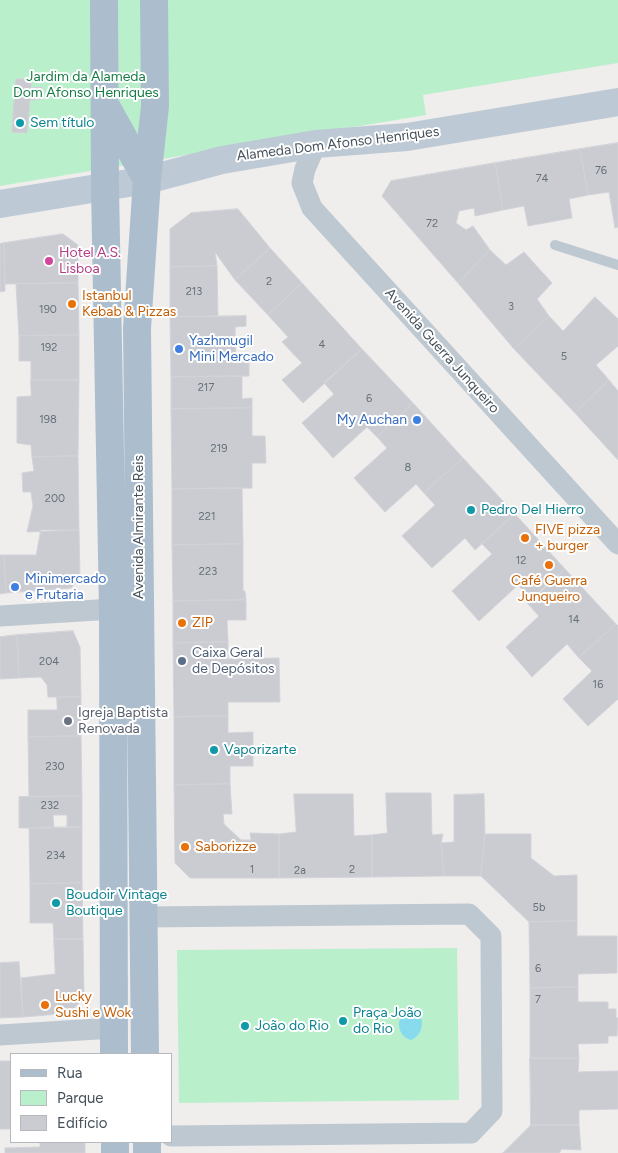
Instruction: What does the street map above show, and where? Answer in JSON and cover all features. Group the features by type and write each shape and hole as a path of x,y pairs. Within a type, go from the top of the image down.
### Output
{"main road":[{"name":"Avenida Almirante Reis","path":"104,0 105,187 113,609 114,1041"},
{"name":"Avenida Almirante Reis","path":"145,1053 138,328 147,180 155,106 154,0"},
{"name":"Alameda Dom Afonso Henriques","path":"0,204 147,180 222,160 316,144 407,136 618,102"},
{"path":"105,104 147,180"},
{"path":"114,1041 145,1027"}],"street":[{"name":"Avenida Guerra Junqueiro","path":"316,144 305,169 302,183 312,208 618,544"},
{"path":"0,616 113,609 140,630"},
{"path":"144,917 469,914 491,936 492,1111 471,1133 172,1136"},
{"path":"0,1035 114,1041"}],"lane":[{"path":"555,245 618,265"}],"green space":[{"name":"Jardim da Alameda Dom Afonso Henriques","path":"0,0 618,0 618,63 423,95 426,115 0,186"},
{"path":"457,948 459,1100 179,1103 177,950"}],"water":[{"path":"411,1008 419,1014 422,1024 419,1033 411,1040 402,1034 399,1024 402,1015"}],"building":[{"path":"16,79 31,79 31,88 42,87 43,99 30,100 27,133 12,132"},
{"path":"618,143 618,227 615,228 609,192 588,195 580,149"},
{"path":"580,149 588,195 569,199 572,218 528,226 524,206 503,210 495,163"},
{"path":"495,163 503,210 475,216 474,208 459,211 456,223 466,230 473,226 490,250 458,283 382,196 391,181"},
{"path":"238,209 270,248 235,280 215,252 217,266 170,267 170,229 191,213"},
{"path":"63,234 78,245 78,283 5,284 4,243"},
{"path":"4,243 5,291 0,292 0,244"},
{"path":"270,248 302,283 268,315 235,280"},
{"path":"490,250 506,265 524,252 552,283 537,299 549,316 514,349 458,283"},
{"path":"217,266 218,316 170,317 170,267"},
{"path":"78,283 79,335 19,336 16,284"},
{"path":"302,283 362,349 303,403 282,380 302,363 282,342 288,337 268,315"},
{"path":"595,297 618,319 618,346 596,365 609,380 575,413 514,349 549,316 563,331"},
{"path":"246,316 246,326 235,327 236,363 249,362 249,376 171,377 170,317"},
{"path":"79,335 79,380 31,380 31,361 19,361 19,336"},
{"path":"362,349 413,403 377,437 367,427 333,458 302,423 334,394 324,383"},
{"path":"242,376 242,399 252,398 252,408 171,409 171,377"},
{"path":"31,380 79,380 78,456 32,457 31,445 17,443 17,397 31,396"},
{"path":"609,380 618,391 618,460 575,413"},
{"path":"413,403 463,458 424,493 416,484 385,512 354,478 387,448 377,437"},
{"path":"252,408 252,436 265,436 266,463 252,463 252,488 172,489 171,409"},
{"path":"78,456 79,530 27,532 33,506 31,492 23,492 22,473 34,471 32,457"},
{"name":"Pedro Del Hierro","path":"463,458 515,514 475,550 465,538 432,568 402,536 435,505 424,493"},
{"path":"242,488 243,544 172,545 172,489"},
{"path":"515,514 565,569 532,600 518,585 479,621 452,591 492,554 482,544"},
{"path":"41,530 79,530 80,578 71,588 6,593 4,555 36,555"},
{"path":"243,544 243,591 245,591 246,600 173,601 172,545"},
{"path":"0,555 4,555 6,593 0,594"},
{"path":"565,569 616,624 579,658 567,644 532,677 506,647 539,616 527,603"},
{"path":"246,600 246,620 227,620 228,642 173,643 173,601"},
{"path":"616,624 618,626 618,699 588,726 563,699 592,671 579,658"},
{"path":"73,631 80,647 81,697 48,697 47,685 41,677 19,678 17,635"},
{"path":"17,635 19,678 0,679 0,637"},
{"path":"228,642 228,659 279,658 280,702 228,702 228,716 174,717 173,643"},
{"path":"57,697 81,697 81,736 28,737 28,710 57,710"},
{"name":"Vaporizarte","path":"228,716 228,733 253,732 253,766 230,766 230,784 174,785 174,717"},
{"path":"81,736 82,796 29,797 28,737"},
{"path":"230,784 232,814 223,814 224,824 241,840 251,840 250,833 279,834 279,878 190,878 175,863 174,785"},
{"path":"386,793 431,793 432,835 443,834 441,843 444,876 372,877 372,835 387,833"},
{"path":"294,794 353,794 354,836 372,835 372,877 279,878 279,834 296,832"},
{"path":"484,794 485,834 481,876 444,876 441,843 454,842 454,795"},
{"path":"82,796 82,827 67,828 67,815 53,815 54,828 19,828 19,797"},
{"path":"82,827 82,883 30,884 29,828"},
{"path":"485,834 531,834 531,858 554,876 577,875 577,921 529,922 481,876"},
{"name":"Boudoir Vintage Boutique","path":"82,883 83,939 54,939 53,923 30,923 30,884"},
{"path":"577,921 577,936 617,936 617,973 578,974 578,987 530,988 529,922"},
{"path":"54,939 83,939 84,997 70,1013 23,1017 21,978 55,974"},
{"path":"19,962 23,1017 0,1018 0,963"},
{"path":"578,987 578,1002 608,1002 608,1009 616,1009 616,1018 618,1018 617,1036 608,1036 608,1043 578,1044 579,1058 530,1058 530,988"},
{"path":"530,1058 579,1058 578,1072 618,1071 618,1109 579,1110 579,1125 531,1125"},
{"path":"0,1061 10,1061 10,1129 0,1129"},
{"path":"531,1125 579,1125 581,1150 562,1149 559,1153 503,1153"},
{"path":"40,1143 85,1143 85,1153 5,1153 5,1148 40,1147"}],"place":[{"name":"Sem título","path":"20,123"},
{"name":"Hotel A.S. Lisboa","path":"49,261"},
{"name":"Istanbul Kebab & Pizzas","path":"72,304"},
{"name":"Yazhmugil Mini Mercado","path":"179,349"},
{"name":"My Auchan","path":"417,420"},
{"name":"Pedro Del Hierro","path":"471,510"},
{"name":"FIVE pizza + burger","path":"525,538"},
{"name":"Café Guerra Junqueiro","path":"549,565"},
{"name":"Minimercado e Frutaria","path":"15,587"},
{"name":"ZIP","path":"182,623"},
{"name":"Caixa Geral de Depósitos","path":"182,661"},
{"name":"Igreja Baptista Renovada","path":"68,721"},
{"name":"Vaporizarte","path":"214,750"},
{"name":"Saborizze","path":"185,847"},
{"name":"Boudoir Vintage Boutique","path":"56,903"},
{"name":"Lucky Sushi e Wok","path":"45,1005"},
{"name":"Praça João do Rio","path":"343,1021"},
{"name":"João do Rio","path":"245,1026"}]}
